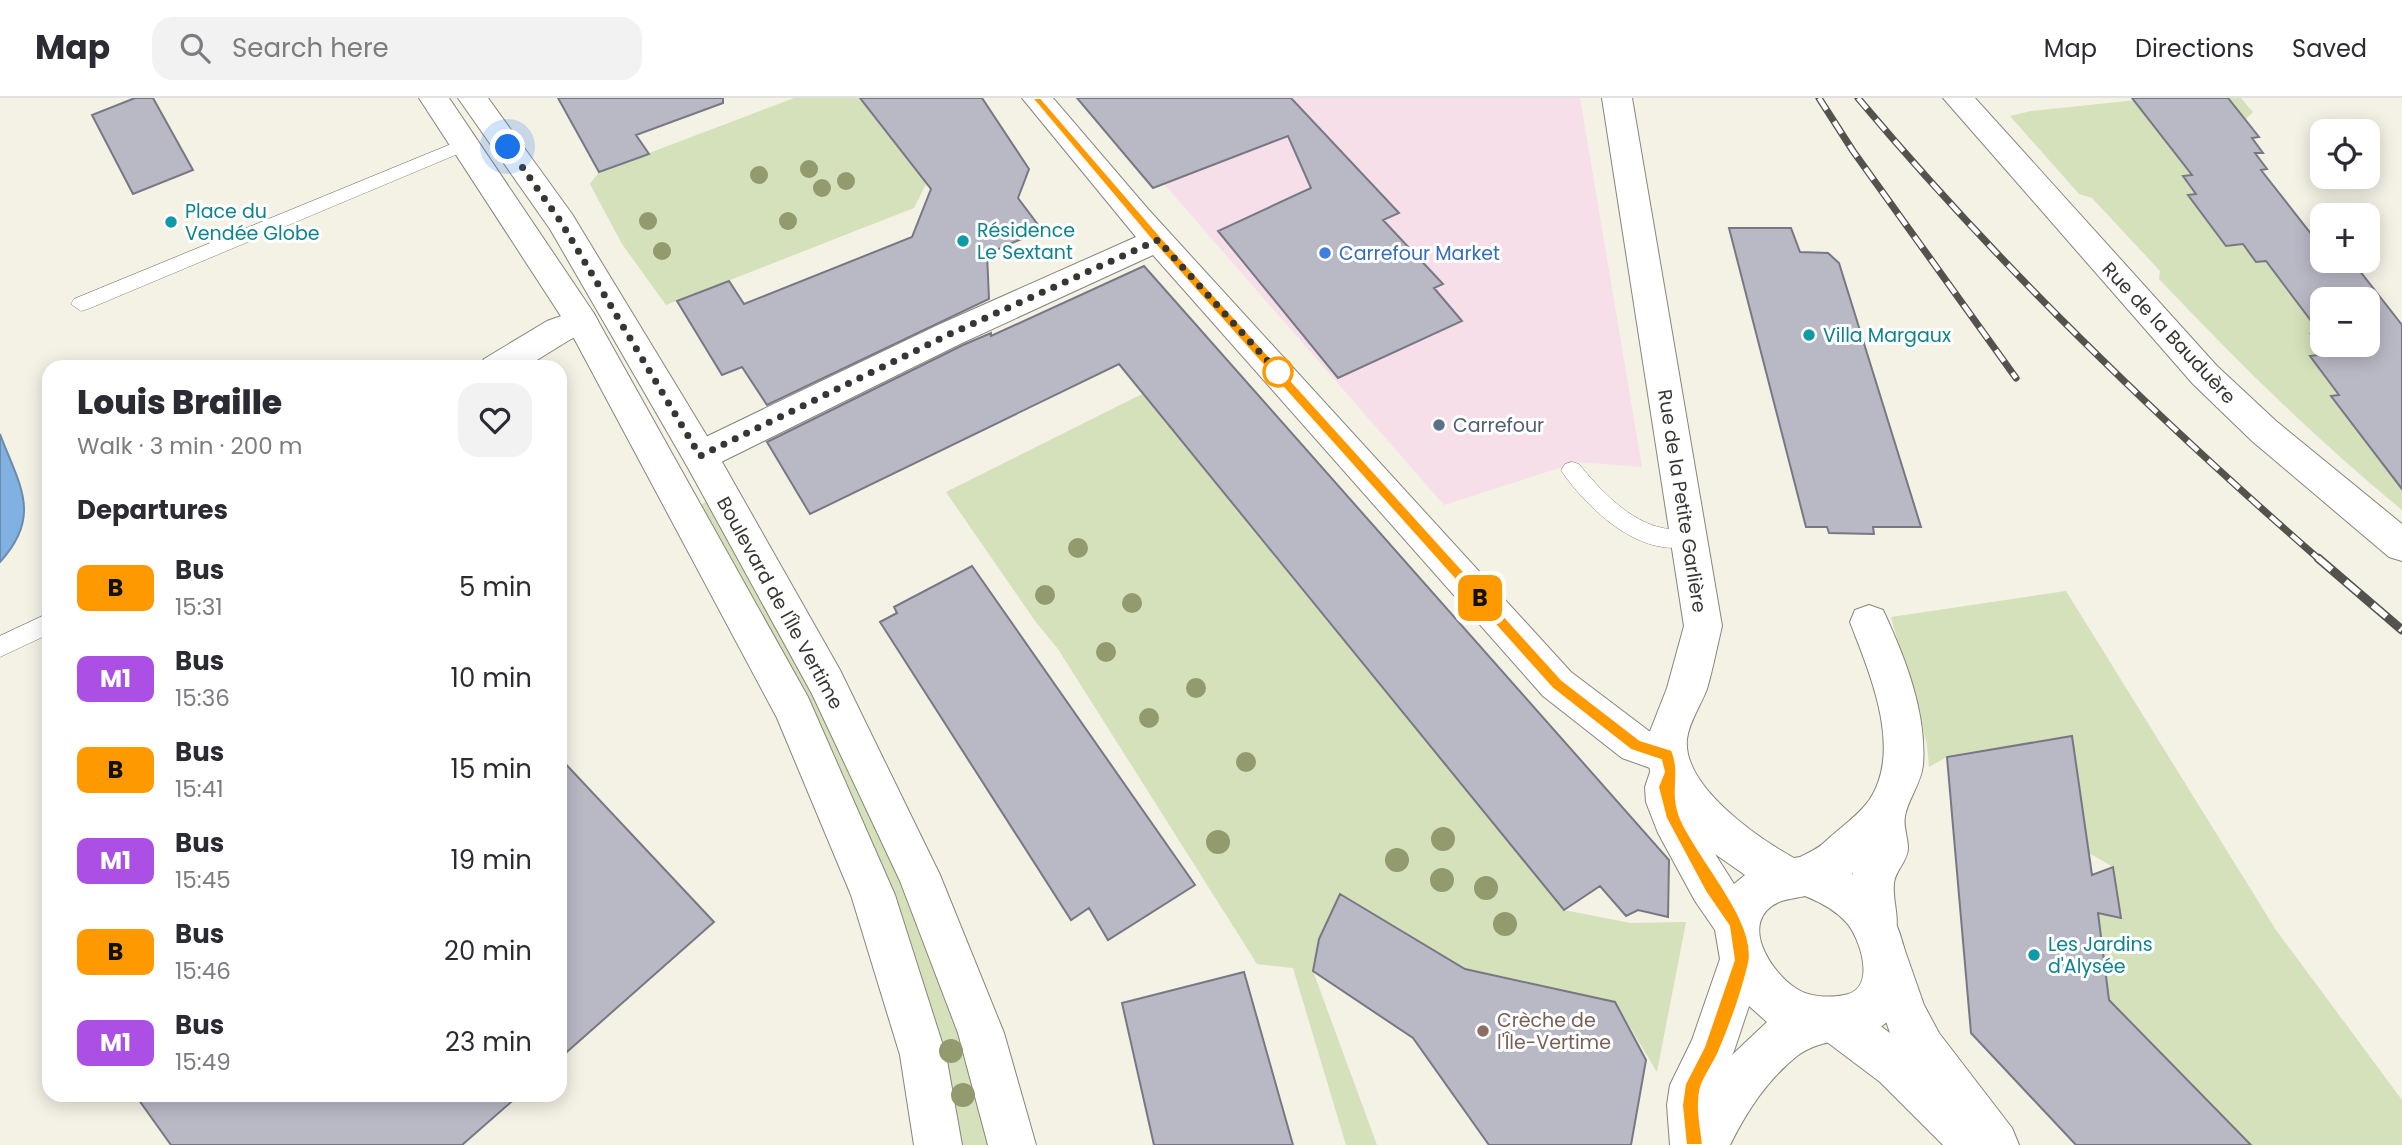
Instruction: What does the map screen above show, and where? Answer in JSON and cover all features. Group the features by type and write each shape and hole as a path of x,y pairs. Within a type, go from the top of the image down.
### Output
{"street":[{"name":"Boulevard de l'Île Vertime","path":"433,98 581,321 794,710 873,895 923,1055 938,1145"},
{"name":"Boulevard de l'Île Vertime","path":"474,98 561,222 700,456 826,682 919,875 981,1033 1012,1145"},
{"path":"1037,98 1158,240 1557,684 1636,745 1669,763 1699,813 1739,848 1796,876 1845,893 1863,908 1882,944 1905,1015 1923,1049 1995,1145"},
{"name":"Rue de la Petite Garlière","path":"1617,98 1703,626 1686,688 1667,739 1669,763 1666,787 1673,818 1739,942"},
{"name":"Rue de la Bauduère","path":"1958,98 2205,375 2264,431 2355,510 2402,546"},
{"path":"700,456 950,334 1158,240"},
{"path":"508,360 559,330 581,321"},
{"path":"1694,1145 1690,1105 1693,1084 1711,1051 1739,942 1742,906 1753,891 1768,881 1826,870 1884,814 1895,790 1902,761 1902,730 1891,678 1868,622"},
{"path":"1706,1145 1714,1125 1743,1079 1779,1041 1827,1020 1850,1017 1874,1002 1886,976 1872,879 1887,851 1884,814"},
{"path":"1739,942 1755,982 1773,1000 1796,1013 1827,1020 1896,1066 1979,1145"}],"lane":[{"path":"81,304 466,144"},
{"path":"1572,470 1620,516 1660,537 1688,538"},
{"path":"0,647 42,626"}],"shaded area":[{"path":"1089,98 1580,98 1642,467 1578,462 1444,505"}],"green space":[{"path":"794,98 864,98 861,100 924,180 929,178 914,208 666,305 622,244 590,184 599,172"},
{"path":"2156,98 2241,98 2253,112 2245,120 2173,127 2168,144 2191,175 2183,177 2196,194 2188,196 2226,246 2243,244 2256,261 2266,261 2310,319 2310,357 2339,395 2331,397 2379,459 2388,459 2402,478 2402,510 2307,427 2217,339 2159,279 2160,271 2092,198 2079,194 2010,116 2031,111"},
{"path":"1142,394 1564,910 1630,923 1686,922 1657,1072 1615,1002 1465,969 1340,894 1319,939 1313,971 1377,1145 1346,1145 1293,968 1257,964 1058,649 1035,621 946,492"},
{"path":"712,499 816,683 916,897 995,1145 953,1145 696,507"},
{"path":"2066,591 2276,930 2402,1100 2402,1145 2235,1145 2198,1094 2109,1000 2098,913 2120,917 2113,867 2089,853 2072,736 1947,757 1929,767 1927,744 1891,617"}],"water":[{"path":"0,434 20,485 24,514 21,529 13,545 0,562"}],"building":[{"path":"135,98 153,98 193,170 133,194 92,115"},
{"path":"558,98 723,98 723,103 636,135 649,154 599,172"},
{"name":"Résidence Le Sextant","path":"860,98 982,98 1029,169 1018,198 1042,230 987,254 989,299 767,405 742,367 722,375 677,301 729,281 744,304 912,237 931,189"},
{"name":"Carrefour Market","path":"1077,98 1291,98 1399,213 1383,220 1443,284 1434,288 1462,321 1338,378 1218,231 1311,188 1288,136 1153,188"},
{"path":"2132,98 2228,98 2259,137 2252,138 2263,153 2255,153 2267,169 2261,170 2310,232 2310,273 2361,273 2372,287 2310,287 2310,319 2266,261 2256,262 2243,244 2226,246 2188,195 2196,194 2183,176 2192,175"},
{"name":"Villa Margaux","path":"1729,228 1791,228 1800,252 1828,253 1839,263 1921,527 1873,527 1874,534 1829,533 1827,527 1806,527"},
{"path":"1144,266 1669,860 1668,917 1638,910 1626,916 1600,886 1564,910 1119,364 810,514 767,442 963,345 991,333 991,336"},
{"path":"2380,297 2402,325 2402,489 2331,396 2339,395 2311,357 2380,357"},
{"path":"972,566 1195,885 1108,940 1089,908 1071,920 880,622 897,613 894,607"},
{"name":"Les Jardins d'Alysée","path":"2072,736 2092,875 2113,867 2121,918 2098,913 2109,1000 2251,1145 2076,1145 1971,1033 1947,757"},
{"path":"567,765 714,922 567,1052"},
{"name":"Crèche de l'Île-Vertime","path":"1340,894 1465,969 1615,1002 1646,1060 1631,1145 1489,1145 1413,1038 1313,971 1319,939"},
{"path":"1244,972 1293,1145 1154,1145 1122,1003"},
{"path":"140,1102 511,1102 462,1145 171,1145"}],"railway":[{"path":"1819,98 1853,151 2016,378"},
{"path":"1858,98 1966,221 2080,338 2198,451 2320,560"},
{"path":"2318,558 2402,630"}],"bus line":[{"name":"B","path":"1037,98 1137,217 1557,684 1636,745 1667,755 1671,772 1666,787 1667,802 1710,886 1736,923 1742,960 1711,1051 1693,1084 1690,1105 1694,1145"}],"place":[{"name":"Place du Vendée Globe","path":"171,222"},
{"name":"Résidence Le Sextant","path":"963,241"},
{"name":"Carrefour Market","path":"1325,253"},
{"name":"Villa Margaux","path":"1809,335"},
{"name":"Carrefour","path":"1439,425"},
{"name":"Les Jardins d'Alysée","path":"2034,955"},
{"name":"Crèche de l'Île-Vertime","path":"1483,1031"}],"route":[{"path":"508,147 561,222 700,456 950,334 1158,240 1285,380 1278,372"}]}
